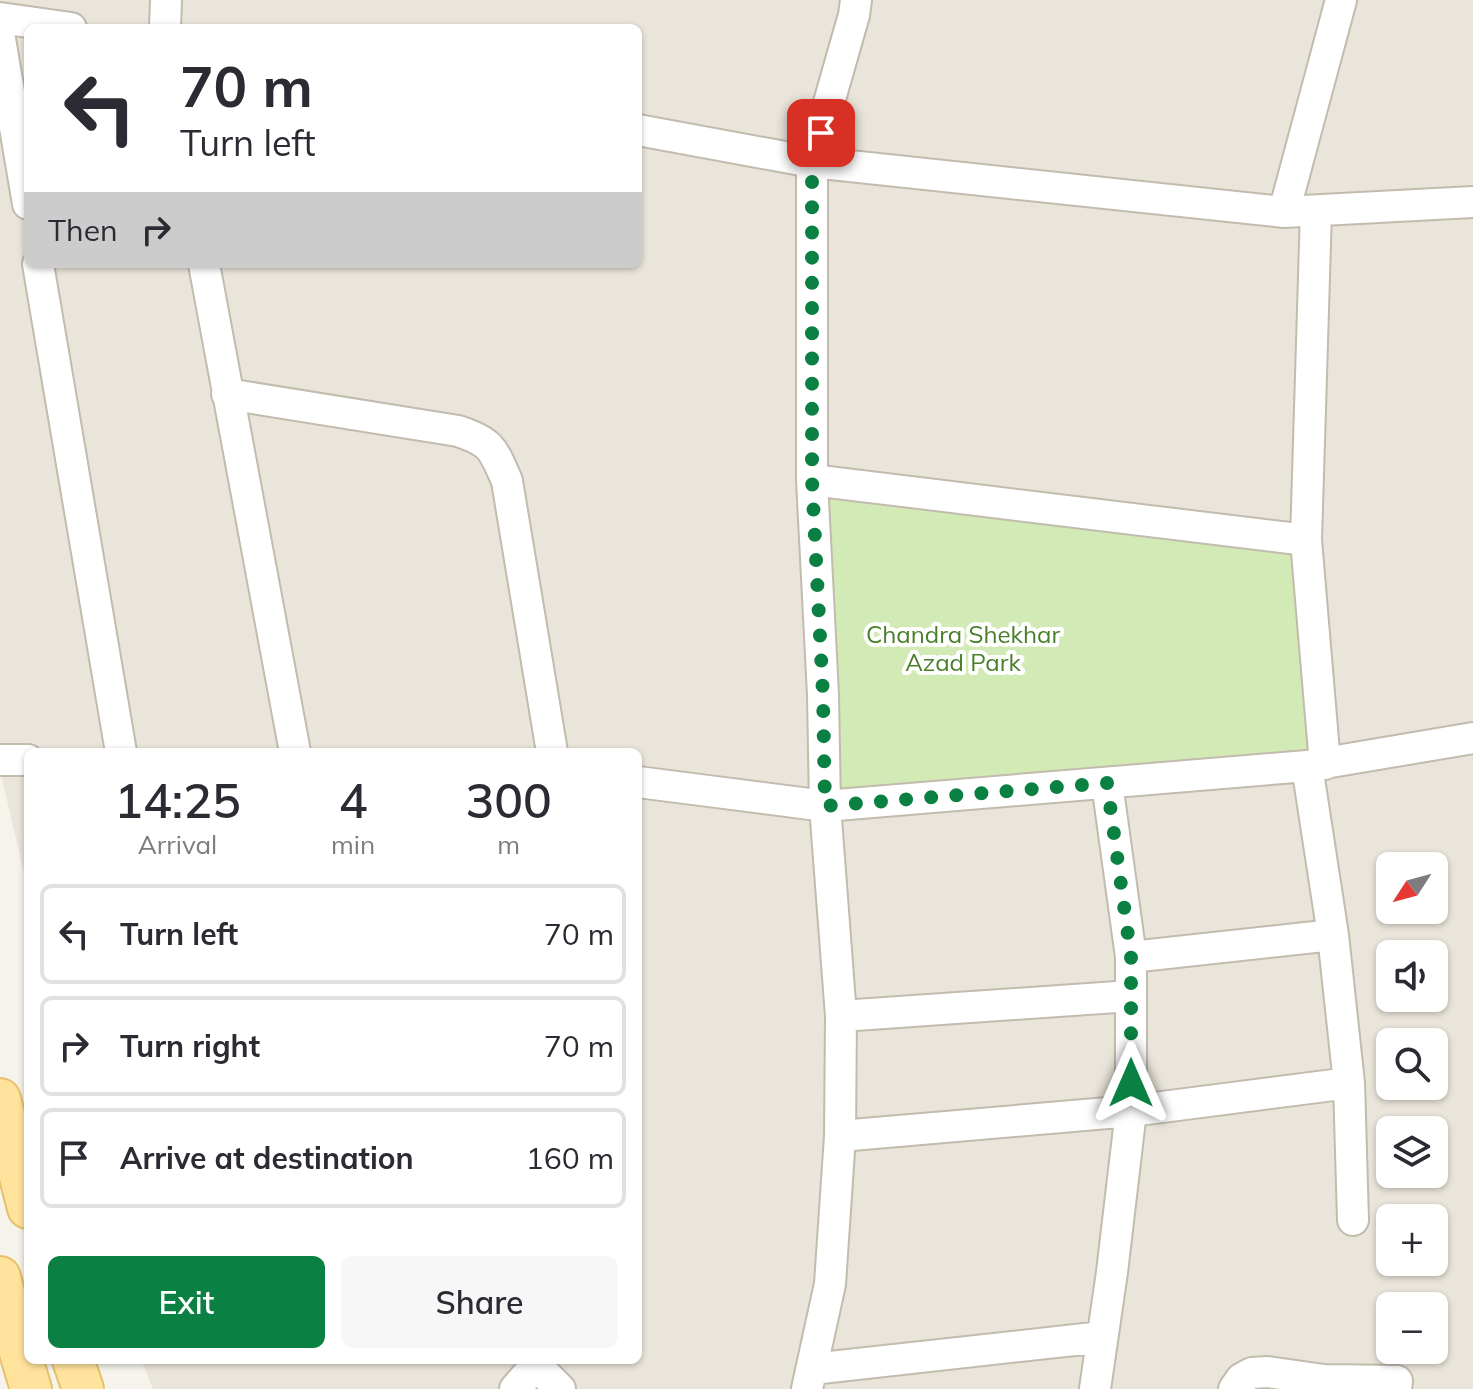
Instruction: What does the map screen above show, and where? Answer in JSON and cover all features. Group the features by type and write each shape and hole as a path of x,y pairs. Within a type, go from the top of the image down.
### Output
{"main road":[{"path":"0,1099 24,1192"},
{"path":"0,1277 31,1389"},
{"path":"74,1364 83,1389"}],"street":[{"path":"165,24 166,0"},
{"path":"856,0 812,162 812,480 823,695 825,806 841,1016 840,1136 830,1284 810,1379 1102,1337"},
{"path":"1284,212 1341,0"},
{"path":"0,18 43,24"},
{"path":"0,39 24,180"},
{"path":"642,131 812,162 1284,212 1473,202"},
{"path":"1316,211 1306,540 1316,765 1349,1083 1353,1220"},
{"path":"39,268 120,748"},
{"path":"205,268 294,748"},
{"path":"227,394 458,431 481,439 496,456 507,481 551,748"},
{"path":"812,480 1306,540"},
{"path":"642,783 825,806 1316,765 1473,738"},
{"path":"0,760 24,760"},
{"path":"1095,1389 1131,1111 1131,957 1107,783"},
{"path":"1131,957 1333,935"},
{"path":"841,1016 1131,996"},
{"path":"840,1136 1131,1111 1349,1083"},
{"path":"515,1389 532,1364"},
{"path":"534,1364 560,1389"},
{"path":"1234,1389 1241,1379 1252,1373 1267,1372 1324,1380 1397,1381 1396,1389"}],"shaded area":[{"path":"0,0 1473,0 1473,1389 153,1389 143,1364 642,1364 642,748 24,748 24,873 0,770"}],"green space":[{"name":"Chandra Shekhar Azad Park","path":"798,478 1310,541 1329,765 829,807"}],"route":[{"path":"821,133 812,162 812,480 823,695 825,806 1107,783 1131,957 1131,1083"}]}
